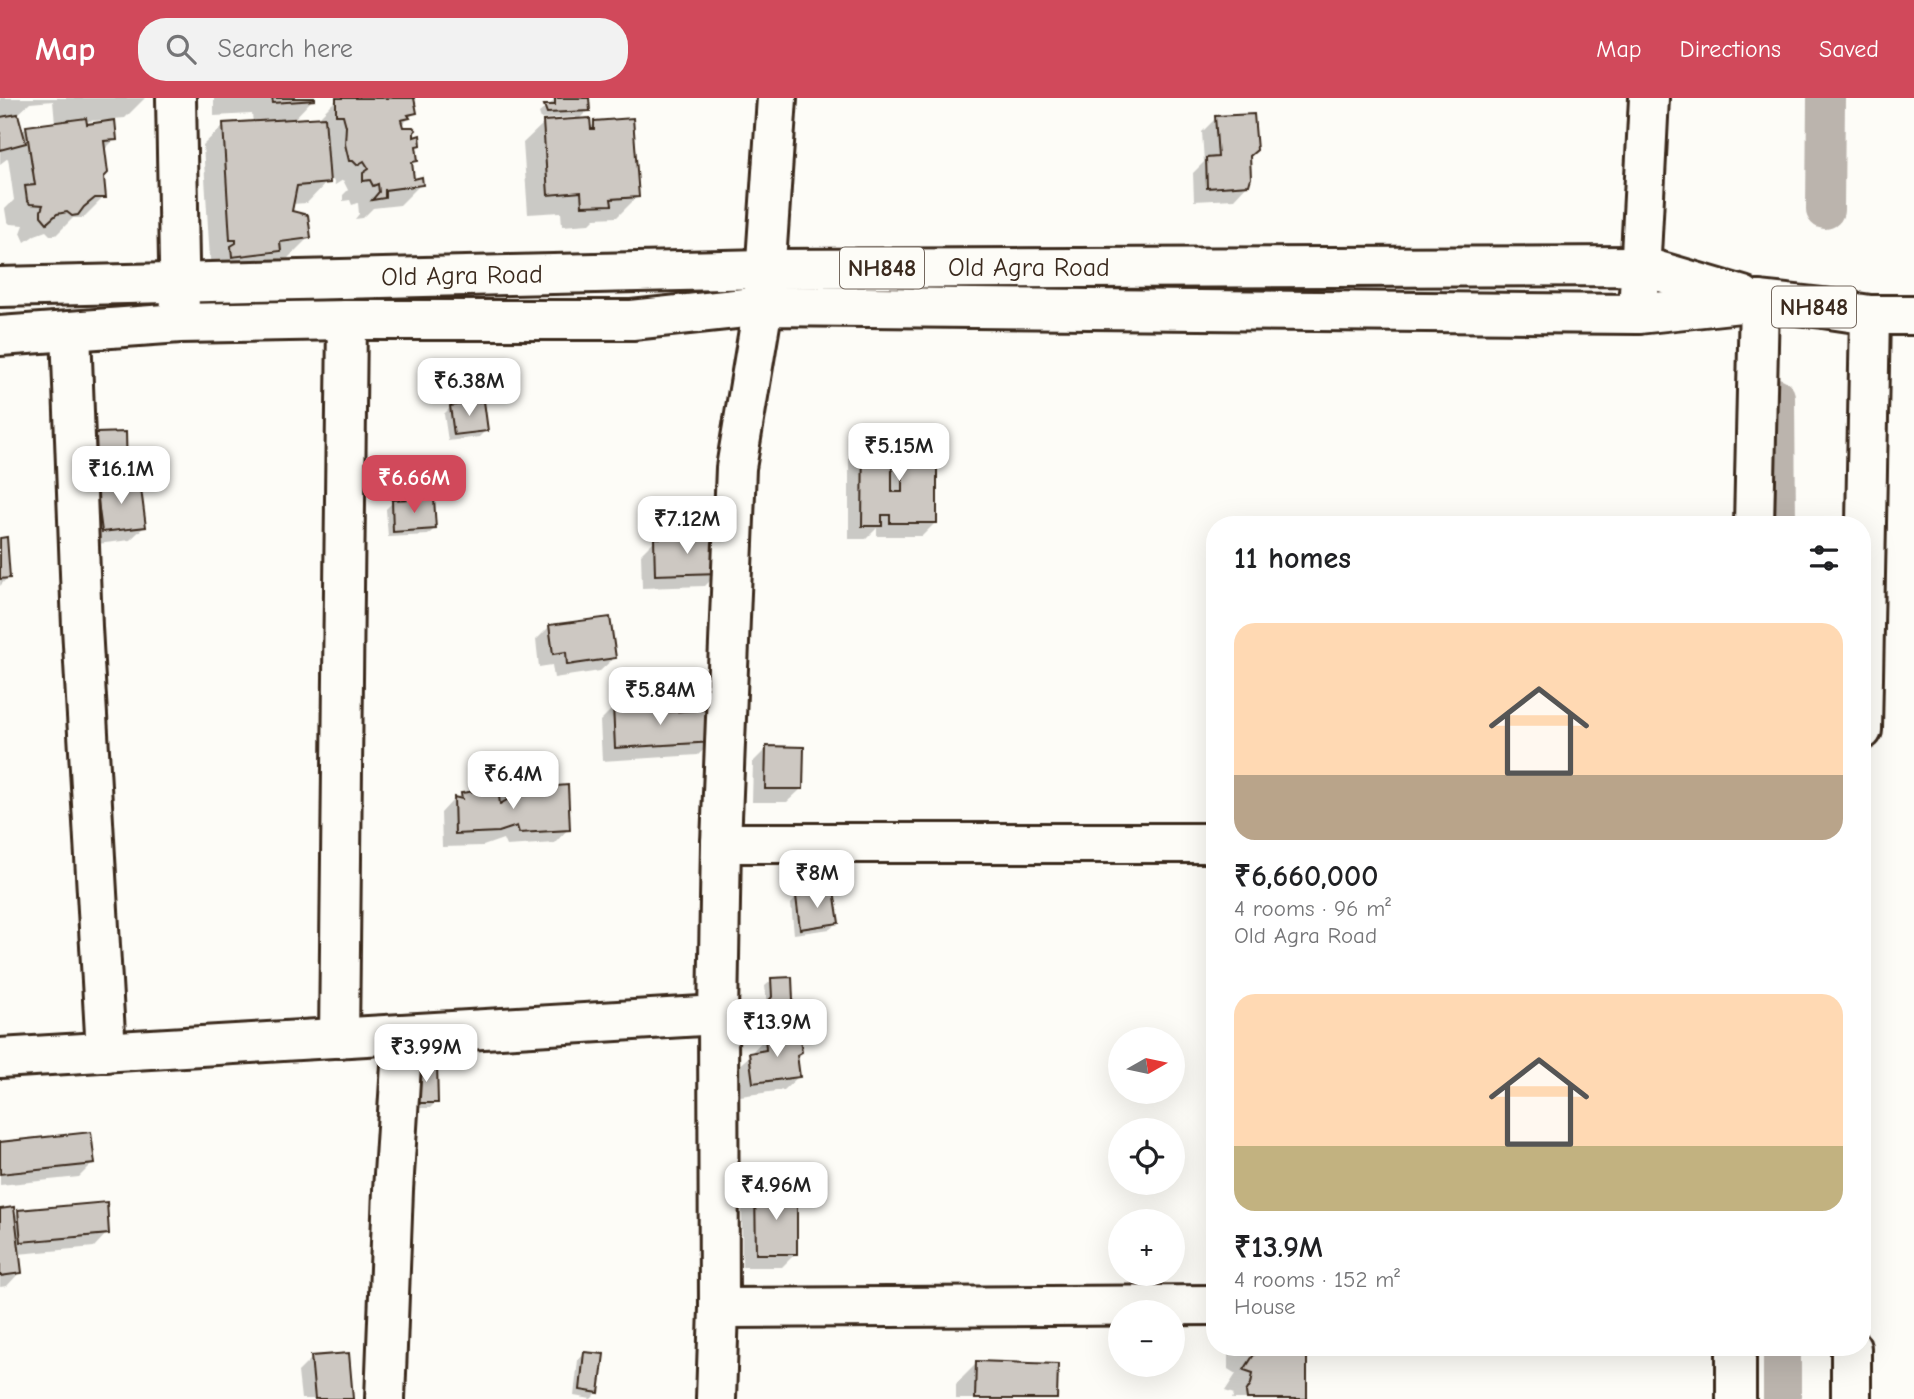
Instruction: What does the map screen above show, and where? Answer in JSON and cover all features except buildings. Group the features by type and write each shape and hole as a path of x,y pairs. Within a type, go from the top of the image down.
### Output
{"main road":[{"path":"176,98 180,323"},
{"path":"716,1399 719,1308 718,1015 721,843 736,468 763,306 777,98"},
{"path":"1638,314 1650,98"},
{"name":"Old Agra Road","path":"0,287 765,269 1641,266 1759,301"},
{"name":"NH848","path":"1870,315 1914,289"},
{"path":"1754,516 1759,301"},
{"name":"NH848","path":"0,336 180,323 632,320 763,306 1638,314 1759,301 1870,315 1914,315"},
{"path":"1866,516 1870,315"},
{"path":"339,1038 347,320"},
{"path":"71,331 82,627 107,1052"},
{"path":"721,843 1206,843"},
{"path":"0,1059 718,1015"},
{"path":"385,1399 393,1190 403,1034"},
{"path":"719,1308 1206,1305"},
{"path":"1736,1356 1736,1399"},
{"path":"1851,1356 1851,1399"}],"waterway":[{"path":"1825,210 1826,98"},
{"path":"1776,397 1777,516"},
{"path":"1782,1356 1782,1399"}]}
